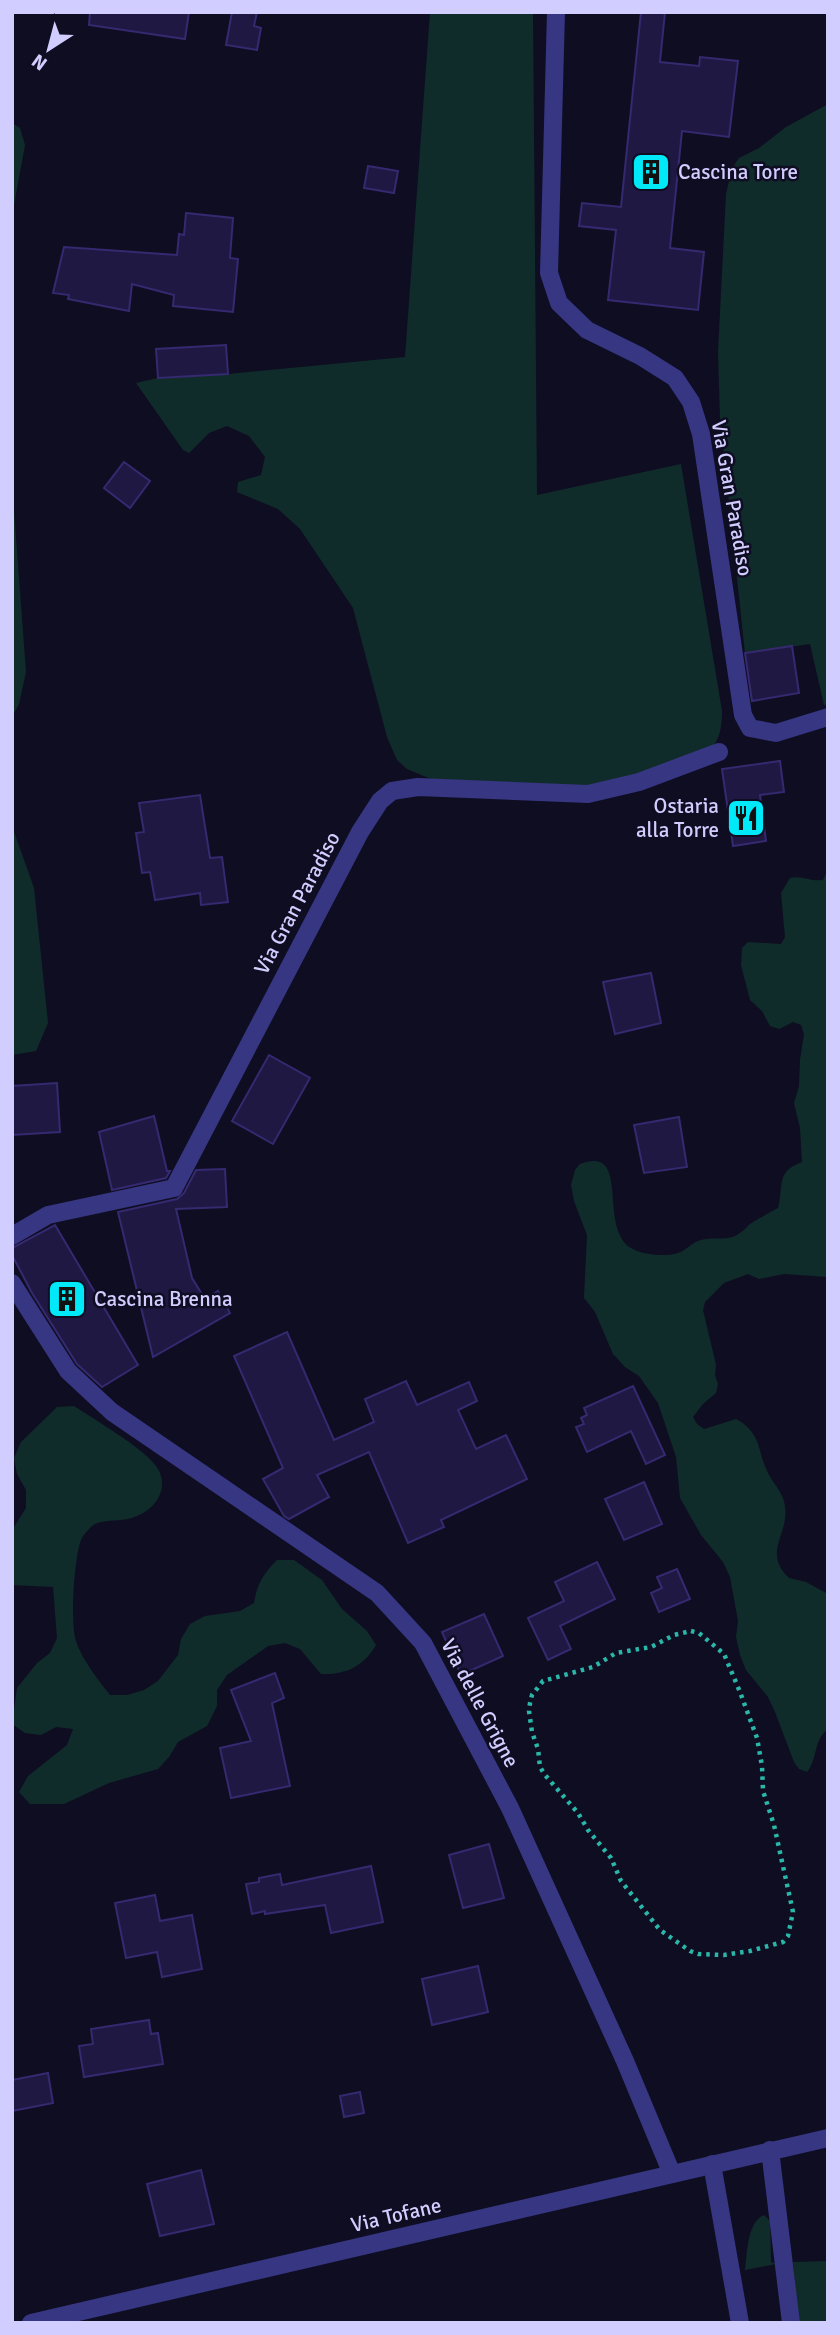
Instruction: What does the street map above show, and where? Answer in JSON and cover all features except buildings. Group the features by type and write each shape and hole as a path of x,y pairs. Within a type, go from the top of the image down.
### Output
{"street":[{"name":"Via Gran Paradiso","path":"556,12 549,273 559,303 587,330 640,356 675,378 691,402 701,434 743,715 750,728 776,733 828,718"},
{"name":"Via Gran Paradiso","path":"12,1236 48,1215 174,1188 360,832 380,801 392,791 418,788 588,794 639,782 719,752"},
{"name":"Via delle Grigne","path":"12,1283 68,1371 112,1412 377,1593 423,1643 510,1808 625,2061 672,2174"},
{"name":"Via Tofane","path":"31,2323 828,2138"},
{"path":"770,2150 791,2323"},
{"path":"712,2164 740,2323"}],"path":[{"path":"691,1632 699,1633 724,1654 757,1738 763,1791 774,1825 793,1912 788,1936 783,1942 724,1955 698,1954 690,1951 654,1923 621,1881 611,1858 578,1813 540,1768 528,1712 532,1695 543,1681 593,1667 616,1653 651,1647 674,1635 691,1632"}],"green space":[{"path":"430,12 533,12 537,495 681,464 722,711 720,733 708,751 586,790 431,779 407,769 397,760 387,737 353,608 300,529 278,509 237,492 238,482 261,475 265,457 249,436 227,426 209,433 189,453 183,450 136,383 158,378 405,357"},
{"path":"828,104 828,704 824,705 810,644 745,653 720,418 718,352 726,194 732,168 739,158 759,148 786,127"},
{"path":"12,123 20,128 25,145 12,216"},
{"path":"12,484 26,672 19,704 12,717"},
{"path":"12,826 34,888 48,1023 36,1051 12,1055"},
{"path":"828,869 828,1277 784,1274 759,1279 748,1274 724,1283 705,1302 703,1310 718,1384 716,1393 693,1417 704,1429 736,1419 755,1436 768,1473 784,1502 785,1517 777,1551 781,1569 789,1578 806,1582 828,1594 828,1729 820,1739 807,1772 799,1769 794,1762 768,1697 746,1670 736,1637 738,1621 730,1577 723,1562 701,1535 680,1498 676,1457 658,1403 639,1376 625,1367 613,1354 595,1312 584,1298 587,1235 571,1185 575,1170 580,1164 596,1161 605,1166 610,1176 616,1223 621,1237 631,1248 654,1255 678,1253 701,1240 733,1237 778,1208 784,1175 802,1162 800,1128 794,1103 799,1086 804,1034 801,1025 793,1022 779,1029 770,1026 762,1011 750,1000 741,965 742,948 748,942 781,944 785,937 781,893 790,878 823,880"},
{"path":"74,1406 140,1451 156,1466 162,1478 159,1497 146,1511 132,1518 95,1524 81,1540 75,1575 74,1632 78,1648 86,1662 110,1695 127,1695 144,1690 158,1681 178,1655 181,1639 190,1624 205,1616 240,1611 254,1603 261,1580 277,1560 294,1560 322,1580 342,1609 367,1631 376,1645 366,1659 353,1668 338,1673 321,1674 300,1649 285,1643 268,1646 227,1675 217,1690 217,1706 207,1726 178,1742 158,1769 109,1783 64,1804 30,1804 19,1792 28,1776 67,1745 73,1729 56,1727 41,1735 25,1733 12,1724 17,1688 37,1663 50,1653 57,1638 53,1587 12,1585 12,1530 26,1508 26,1490 17,1474 14,1458 21,1442 57,1407"},
{"path":"764,2215 770,2221 771,2262 776,2264 745,2270 751,2231 758,2219"},
{"path":"828,2261 828,2323 799,2323 793,2262"}],"place":[{"name":"Cascina Torre","path":"651,172"},
{"name":"Ostaria alla Torre","path":"746,818"},
{"name":"Cascina Brenna","path":"67,1299"}]}
